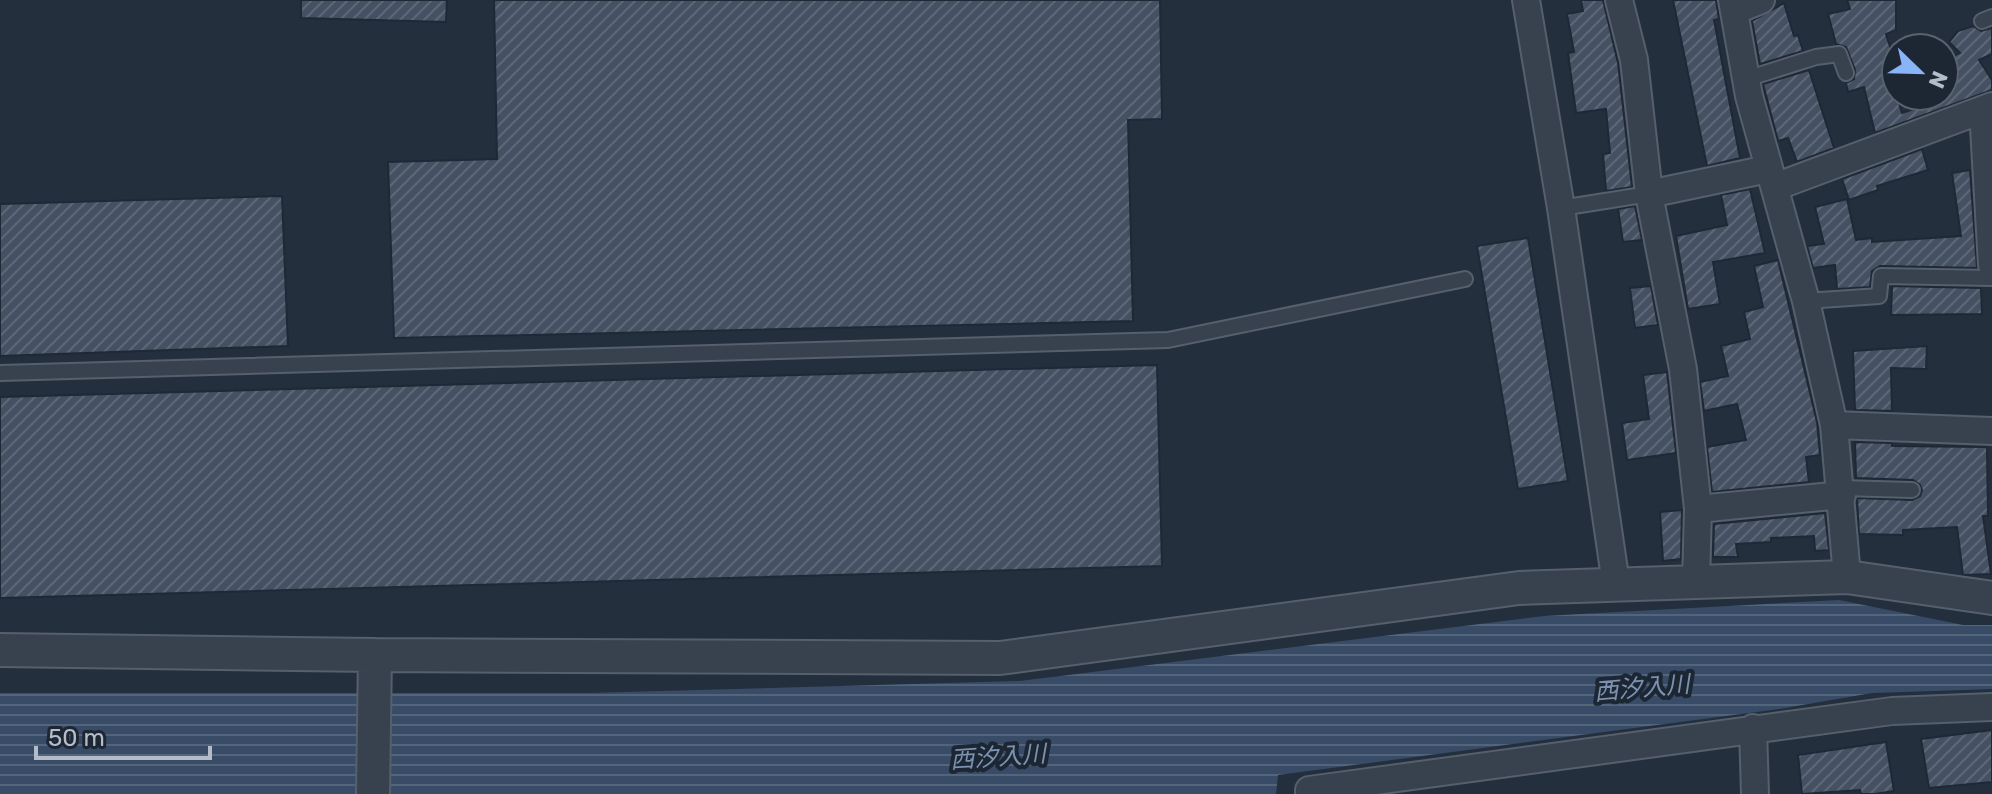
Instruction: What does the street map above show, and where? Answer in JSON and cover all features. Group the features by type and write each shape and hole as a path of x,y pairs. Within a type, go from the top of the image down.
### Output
{"street":[{"path":"1526,0 1561,208 1616,584"},
{"path":"1619,0 1634,60 1649,194 1683,369 1698,509 1696,582"},
{"path":"1761,0 1733,5 1746,79 1806,301 1834,425 1847,577"},
{"path":"1649,194 1772,178 1988,108 1992,265"},
{"path":"1834,425 1992,431"},
{"path":"1698,509 1842,492"},
{"path":"0,650 1000,658 1519,588 1847,577 1992,598"},
{"path":"373,794 375,655"},
{"path":"1309,794 1309,790 1753,728 1892,711 1992,707"},
{"path":"1753,728 1755,794"}],"lane":[{"path":"1746,79 1816,57 1839,54 1846,73"},
{"path":"1561,208 1649,194"},
{"path":"1806,301 1879,296 1881,276 1992,278"},
{"path":"0,373 1168,340 1465,279"},
{"path":"1842,492 1912,490"}],"water":[{"name":"西汐入川","path":"1839,600 1963,625 1992,625 1992,689 1872,693 1779,709 1278,775 1276,794 0,794 0,693 589,693 1020,681 1544,616"}],"building":[{"path":"301,0 447,0 446,22 301,18"},
{"path":"494,0 1160,0 1162,119 1128,120 1133,321 394,338 388,162 497,159"},
{"path":"1581,0 1603,0 1618,63 1632,187 1606,191 1603,154 1610,153 1606,109 1576,113 1568,53 1574,52 1567,14 1583,11"},
{"path":"1673,0 1716,0 1719,19 1714,20 1740,158 1707,166"},
{"path":"1847,0 1896,0 1896,30 1880,32 1880,112 1932,112 1875,133 1864,87 1848,92 1846,83 1854,79 1855,70 1846,47 1836,44 1828,14 1850,9"},
{"path":"1784,3 1794,36 1798,35 1803,51 1760,64 1752,21"},
{"path":"1973,26 1981,31 1992,28 1992,54 1979,60 1992,80 1992,90 1960,102 1958,31"},
{"path":"1809,70 1834,148 1797,162 1788,138 1778,141 1763,84"},
{"path":"1922,149 1928,170 1877,186 1878,190 1849,200 1842,179"},
{"path":"1970,170 1977,268 1880,266 1872,271 1870,287 1837,289 1835,265 1813,268 1807,246 1824,244 1815,207 1847,199 1856,240 1872,238 1872,242 1961,236 1952,173"},
{"path":"1750,189 1765,253 1713,262 1720,304 1688,309 1676,236 1727,225 1721,195"},
{"path":"282,196 288,346 0,356 0,204"},
{"path":"1635,206 1642,240 1623,242 1618,209"},
{"path":"1528,238 1568,481 1518,489 1477,246"},
{"path":"1778,260 1817,422 1820,455 1806,457 1809,482 1712,492 1707,447 1746,440 1737,404 1704,411 1700,382 1728,376 1721,346 1750,339 1744,312 1763,307 1754,266"},
{"path":"1651,286 1658,325 1635,328 1630,288"},
{"path":"1890,286 1981,288 1982,314 1891,315"},
{"path":"1927,346 1926,369 1891,368 1892,411 1855,410 1853,351"},
{"path":"1157,365 1162,566 0,598 0,397"},
{"path":"1667,372 1676,453 1627,460 1622,423 1649,419 1643,375"},
{"path":"1855,442 1892,443 1892,446 1987,447 1988,516 1983,516 1991,574 1963,575 1957,527 1903,530 1903,535 1859,534 1857,498 1912,500 1920,496 1922,490 1913,480 1856,478"},
{"path":"1682,510 1681,559 1663,561 1660,512"},
{"path":"1825,513 1829,550 1815,551 1814,536 1771,538 1771,542 1736,544 1738,557 1713,557 1714,524"},
{"path":"1992,730 1992,782 1929,788 1921,739"},
{"path":"1886,742 1894,791 1802,794 1798,755"}]}
